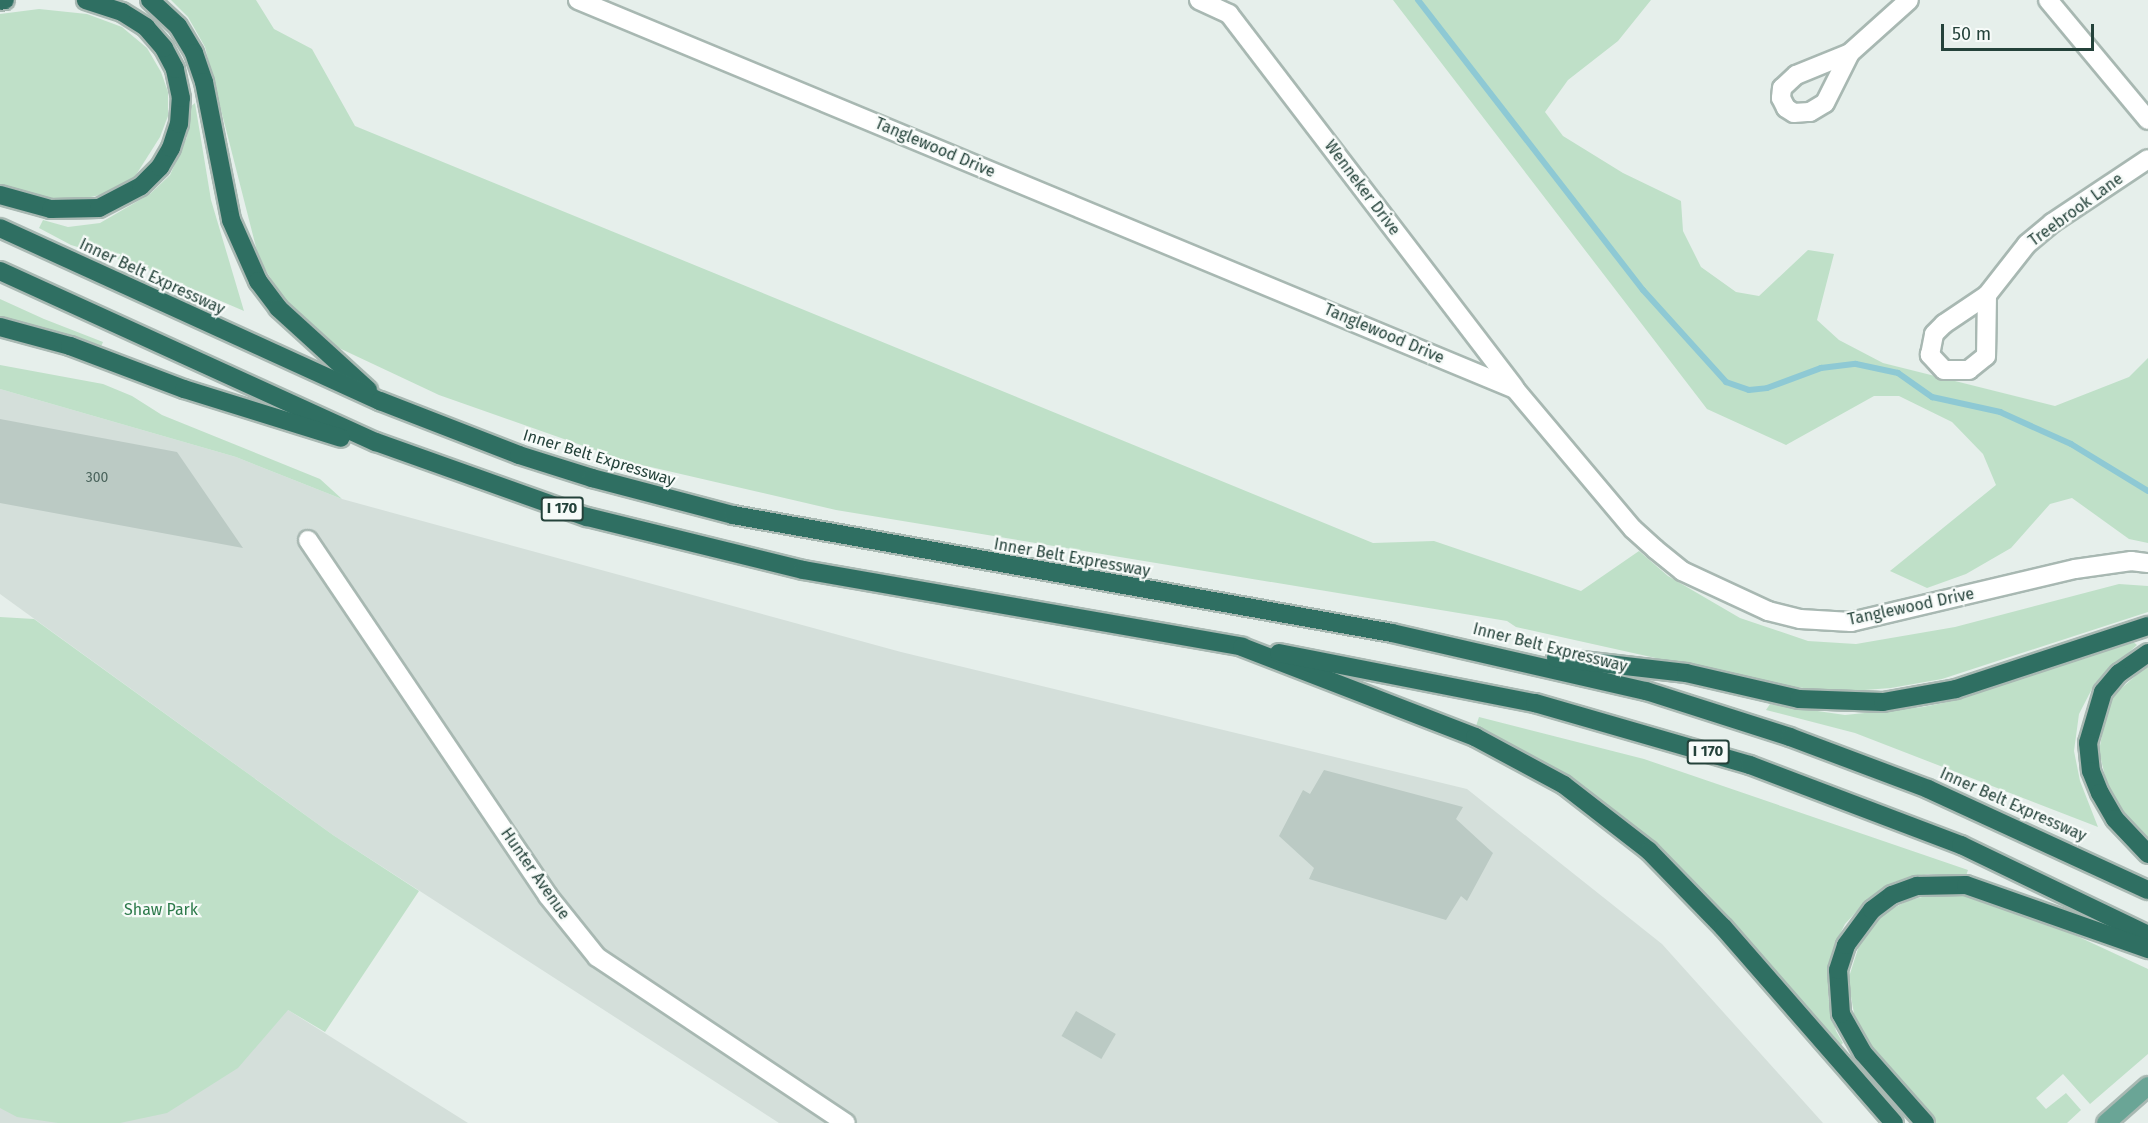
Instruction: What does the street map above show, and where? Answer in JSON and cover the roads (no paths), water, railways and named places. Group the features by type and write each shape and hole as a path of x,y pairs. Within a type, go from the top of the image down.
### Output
{"highway":[{"path":"0,1 5,0"},
{"path":"0,195 51,209 99,208 141,186 171,148 179,124 181,98 175,69 164,48 146,27 122,12 86,0"},
{"path":"150,0 178,27 194,53 204,82 231,220 258,281 298,327 380,401"},
{"name":"Inner Belt Expressway","path":"0,228 380,401 519,455 733,515 1465,647 1646,691 1790,737 1996,818 2148,890"},
{"name":"I 170","path":"0,272 248,386 445,470 586,517 729,555 1462,686 1609,722 1710,752 1961,845 2148,935"},
{"path":"0,327 445,470"},
{"path":"1465,647 1686,673 1799,699 1883,702 1956,689 2148,626"},
{"path":"1242,647 1475,737 1564,785 1606,815 1692,893 1894,1123"},
{"path":"2148,653 2119,673 2103,692 2088,743 2091,771 2100,793 2115,819 2148,854"},
{"path":"1925,1123 1863,1053 1841,1014 1838,970 1846,945 1872,910 1892,895 1917,886 1966,885 2148,949"}],"main road":[{"path":"2106,1123 2148,1086"}],"street":[{"name":"Tanglewood Drive","path":"578,0 1515,389 1634,529 1655,549 1682,571 1767,610 1800,619 1851,622 2075,569 2130,561 2148,563"},
{"name":"Wenneker Drive","path":"1198,0 1229,15 1515,389"},
{"path":"1850,53 1909,0"},
{"path":"2048,0 2148,120"},
{"name":"Treebrook Lane","path":"1987,296 2027,244 2148,159"},
{"name":"Hunter Avenue","path":"308,540 548,896 597,957 846,1123"}],"waterway":[{"path":"1418,0 1643,290 1726,382 1749,390 1767,388 1821,368 1856,364 1898,373 1932,397 2000,412 2071,444 2148,491"}],"park label":[{"name":"Shaw Park","path":"161,910"}]}
